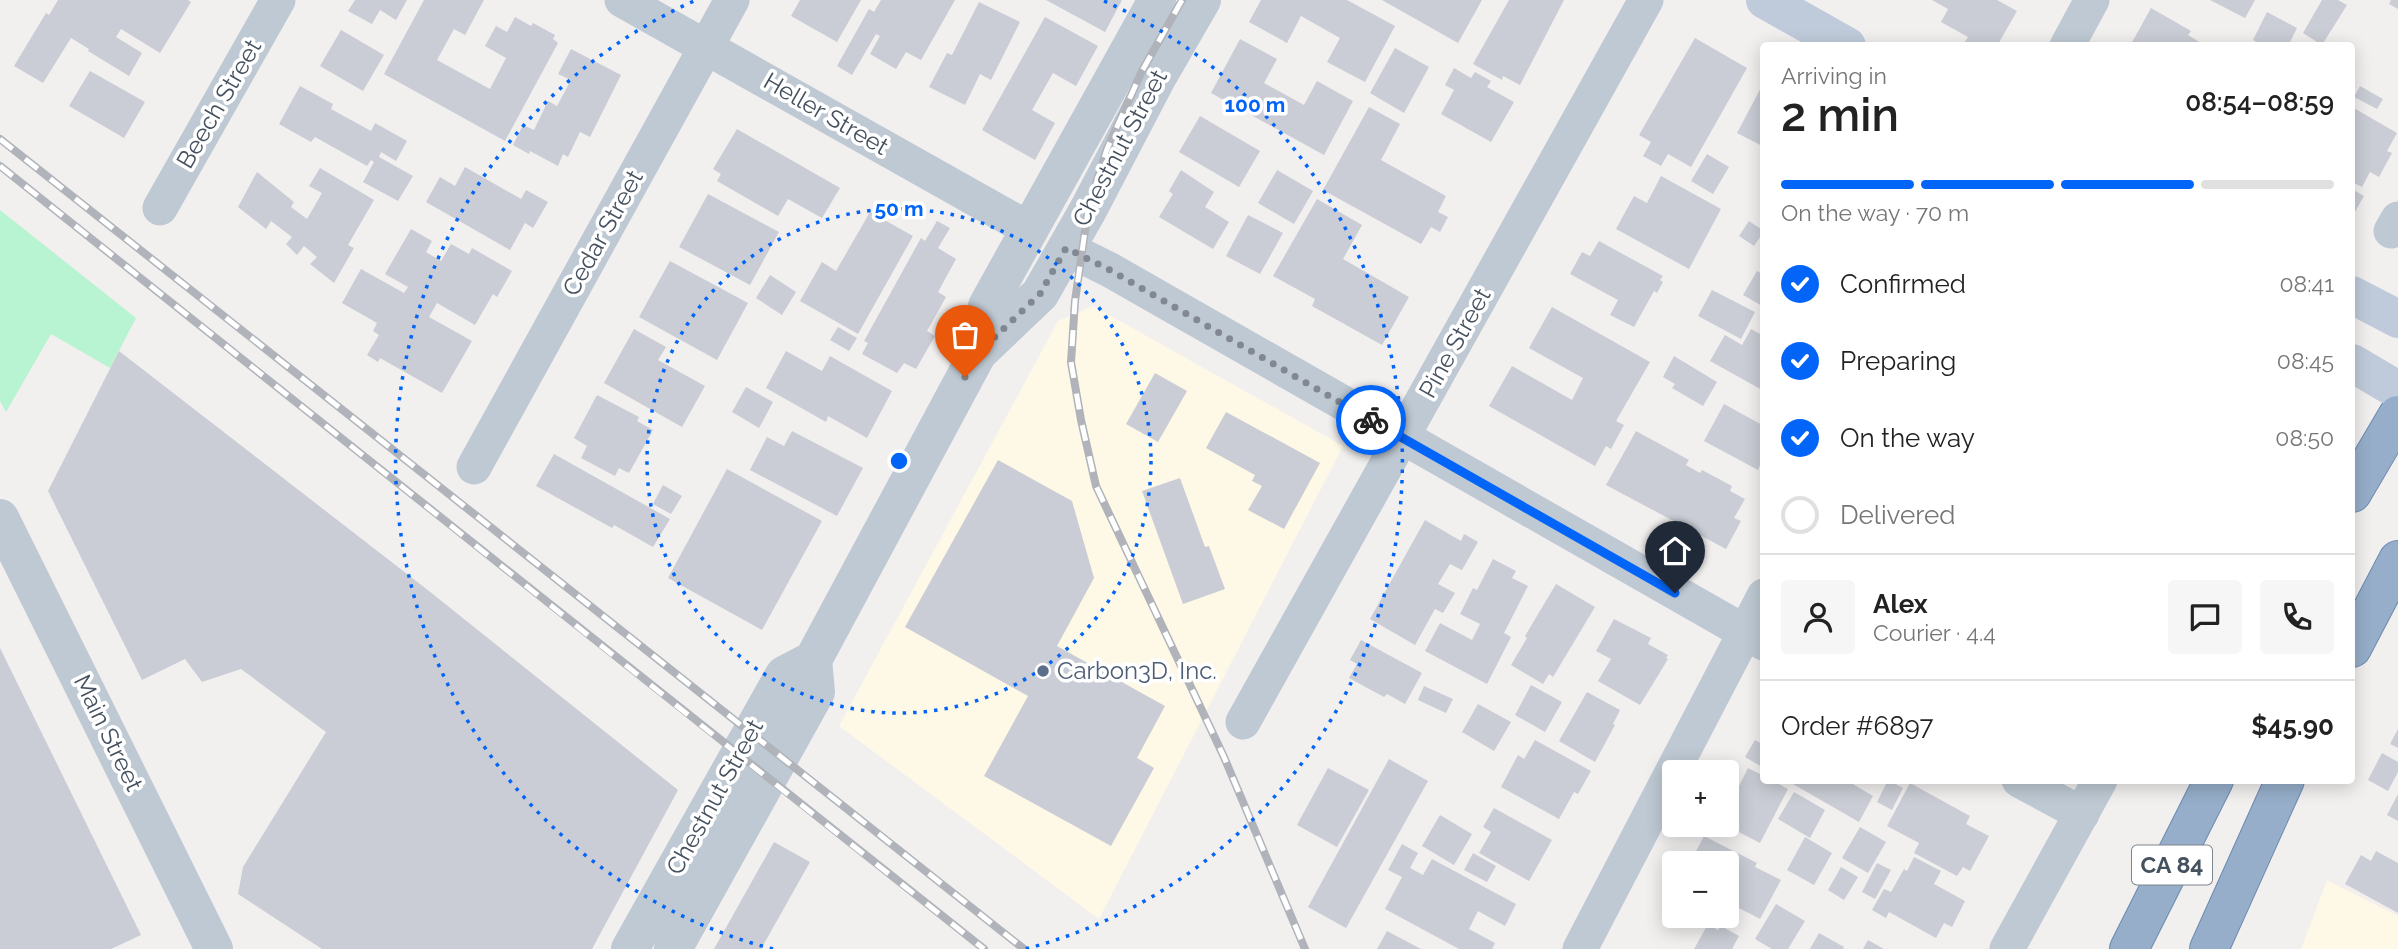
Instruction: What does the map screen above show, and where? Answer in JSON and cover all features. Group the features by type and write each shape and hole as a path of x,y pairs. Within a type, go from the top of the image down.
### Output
{"highway":[{"path":"2355,488 2398,415"},
{"path":"2355,642 2398,560"},
{"name":"CA 84","path":"2129,949 2212,784"},
{"name":"CA 84","path":"2209,949 2283,784"}],"main road":[{"path":"1765,0 1840,42"},
{"path":"2355,297 2398,319"},
{"path":"2355,365 2398,390"}],"street":[{"name":"Beech Street","path":"160,208 278,0"},
{"name":"Heller Street","path":"622,0 1029,229"},
{"name":"Cedar Street","path":"474,467 732,0"},
{"name":"Chestnut Street","path":"673,949 816,692 813,660 978,353 987,306 1157,0"},
{"name":"Chestnut Street","path":"978,353 1040,294 1202,0"},
{"name":"Pine Street","path":"1243,722 1646,0"},
{"path":"2069,42 2092,0"},
{"path":"1066,248 1110,270 1754,638"},
{"name":"Main Street","path":"0,518 204,945"},
{"path":"1580,949 1754,638 1760,613"},
{"name":"Chestnut Street","path":"630,949 784,675 813,660"},
{"path":"2027,784 2082,814"},
{"path":"2007,949 2098,784"}],"shaded area":[{"path":"1093,306 1343,446 1099,919 839,726 1058,321"},
{"path":"2327,880 2398,916 2398,949 2301,949"}],"green space":[{"path":"0,210 136,318 110,368 51,334 6,412 0,401"}],"building":[{"path":"58,0 191,2 160,53 121,29 116,37 142,53 129,76 71,38 43,83 14,66 46,13 49,15"},
{"path":"355,0 407,0 396,20 380,10 372,24 348,11"},
{"path":"424,0 484,0 465,35 454,29 437,60 490,89 506,58 485,46 496,26 507,32 515,17 555,35 553,39 558,43 505,141 384,74"},
{"path":"800,0 861,0 837,42 791,16"},
{"path":"881,0 955,0 921,60 906,52 896,69 870,54 880,36 876,34 852,75 837,66 869,9 874,12"},
{"path":"1046,0 1122,0 1105,32"},
{"path":"1261,0 1347,0 1395,26 1365,82 1327,62 1340,38 1301,16 1287,43 1249,22"},
{"path":"1382,0 1482,0 1458,43"},
{"path":"1509,0 1564,0 1520,85 1503,76 1502,80 1473,64"},
{"path":"1932,0 1997,0 2017,11 1999,42 1965,42 1968,37 1941,22 1948,9"},
{"path":"2210,0 2255,0 2245,18"},
{"path":"2322,0 2338,0 2347,5 2324,42 2317,42 2303,33"},
{"path":"2391,0 2398,0 2398,9 2389,4"},
{"path":"979,2 1020,22 991,80 980,74 965,105 929,87 947,53 952,55"},
{"path":"2151,8 2191,31 2188,35 2199,42 2132,42"},
{"path":"2267,12 2297,28 2290,42 2253,40"},
{"path":"1045,17 1098,46 1076,86 1053,73 1032,110 1055,123 1035,160 982,130"},
{"path":"341,30 384,55 363,91 320,66"},
{"path":"1695,38 1747,68 1691,167 1668,154 1661,166 1643,156 1651,142 1639,135"},
{"path":"1240,39 1277,59 1264,83 1304,105 1317,81 1353,101 1324,155 1211,93"},
{"path":"1395,48 1429,67 1404,113 1370,93"},
{"path":"571,49 621,75 590,137 580,132 568,157 563,154 558,166 513,145 523,125 534,130 548,101 557,106 571,80 558,74"},
{"path":"1454,68 1471,78 1475,72 1491,81 1487,87 1514,102 1491,142 1441,114 1454,90 1445,85"},
{"path":"90,71 145,102 124,138 69,106"},
{"path":"300,86 333,104 331,109 371,131 375,123 407,141 396,161 381,152 379,157 413,176 398,201 363,182 374,162 371,160 367,166 315,137 311,142 279,124"},
{"path":"2360,86 2383,99 2377,109 2355,95"},
{"path":"1760,90 1760,145 1737,133"},
{"path":"1369,107 1400,124 1381,160 1446,196 1438,212 1448,217 1440,232 1431,227 1421,244 1323,190"},
{"path":"2355,109 2397,133 2387,151 2392,153 2379,177 2370,172 2362,187 2355,184"},
{"path":"1200,116 1260,151 1239,187 1179,152"},
{"path":"737,129 840,188 822,218 788,199 778,216 717,181 721,174 713,169"},
{"path":"1707,154 1729,167 1713,194 1691,181"},
{"path":"465,167 521,199 526,190 548,202 533,228 525,223 510,250 426,202 440,177 455,186"},
{"path":"320,168 374,200 348,245 354,248 334,283 310,264 317,257 304,246 297,255 286,244 292,237 271,221 266,229 238,207 257,172 294,202 291,207 307,219 322,193 309,186"},
{"path":"1181,170 1214,192 1205,207 1229,222 1213,249 1159,217 1173,194 1169,191"},
{"path":"1277,170 1313,191 1294,224 1258,203"},
{"path":"1661,176 1721,209 1689,269 1616,229 1634,196 1647,203"},
{"path":"2355,191 2364,196 2355,212"},
{"path":"708,194 779,232 750,285 679,247"},
{"path":"1317,199 1362,225 1343,259 1409,297 1382,345 1312,306 1315,299 1273,276"},
{"path":"870,212 913,236 858,334 800,301 822,262 836,271"},
{"path":"1248,215 1283,233 1260,274 1226,256"},
{"path":"937,221 950,228 938,248 956,259 938,292 946,297 927,331 935,336 916,369 904,363 897,373 862,354 868,343 864,341 921,238 925,241"},
{"path":"1749,221 1760,228 1760,237 1754,246 1739,236"},
{"path":"411,229 432,241 426,252 441,261 451,244 469,254 472,248 512,271 497,297 493,294 475,325 437,303 429,317 472,341 442,393 380,358 378,362 367,355 379,335 373,331 377,323 342,303 361,269 404,293 408,287 385,274"},
{"path":"1599,241 1663,276 1657,293 1654,291 1634,327 1610,315 1618,300 1570,274 1582,252 1590,256"},
{"path":"670,261 748,303 717,360 639,317"},
{"path":"1757,271 1760,273 1760,305 1743,295"},
{"path":"770,275 796,292 782,315 756,298"},
{"path":"1712,290 1755,312 1741,339 1698,316"},
{"path":"1552,307 1650,362 1616,421 1624,425 1611,449 1606,446 1595,466 1489,406 1512,366 1572,400 1583,378 1529,348"},
{"path":"838,327 857,338 849,351 830,340"},
{"path":"634,329 666,347 658,360 705,386 682,427 604,383"},
{"path":"1751,329 1760,334 1760,389 1710,361 1725,335 1742,345"},
{"path":"119,351 429,591 678,790 592,949 322,949 238,894 243,867 326,732 241,669 202,682 185,659 142,680 48,491"},
{"path":"786,351 822,371 830,356 892,391 867,438 828,416 826,422 766,388"},
{"path":"1674,356 1717,382 1703,406 1672,388 1675,384 1663,377"},
{"path":"1155,373 1187,391 1158,442 1126,424"},
{"path":"746,387 773,402 759,428 732,412"},
{"path":"597,395 639,417 637,421 653,430 629,473 619,468 615,476 581,458 587,446 574,438"},
{"path":"1724,404 1760,424 1758,470 1704,441"},
{"path":"1226,412 1320,463 1284,529 1248,510 1262,486 1252,481 1255,475 1206,448"},
{"path":"792,431 863,468 837,516 750,470 767,437 784,446"},
{"path":"1636,431 1689,460 1686,465 1732,486 1730,491 1745,499 1734,518 1741,521 1726,549 1606,485"},
{"path":"554,454 670,519 653,547 614,525 612,528 536,486"},
{"name":"Carbon3D, Inc.","path":"998,460 1072,501 1094,578 1057,646 1165,706 1137,758 1154,768 1111,846 984,776 1028,696 905,627"},
{"path":"727,469 822,521 762,630 668,578"},
{"path":"1180,478 1205,547 1209,546 1225,589 1183,604 1142,491"},
{"path":"663,485 682,496 671,514 653,504"},
{"path":"1425,520 1461,541 1464,534 1478,542 1462,570 1450,564 1438,584 1455,593 1443,613 1435,609 1415,645 1370,619"},
{"path":"1493,559 1516,571 1512,578 1528,586 1504,633 1511,637 1487,684 1425,651 1440,623 1472,640 1480,624 1460,614 1473,588 1477,590"},
{"path":"1556,584 1595,607 1553,677 1549,674 1543,684 1511,665"},
{"path":"1614,619 1651,638 1648,644 1668,655 1640,705 1598,681 1611,659 1596,651"},
{"path":"1361,640 1422,673 1405,704 1387,694 1384,697 1349,678 1357,664 1350,660"},
{"path":"0,648 141,935 111,949 0,949"},
{"path":"1531,685 1562,702 1545,732 1515,715"},
{"path":"1424,686 1453,699 1446,713 1418,700"},
{"path":"1587,692 1620,710 1595,762 1559,741"},
{"path":"1478,704 1511,722 1494,751 1462,732"},
{"path":"2398,729 2398,748 2390,744"},
{"path":"1535,740 1591,771 1578,794 1574,792 1559,819 1501,787 1518,755 1524,759"},
{"path":"1755,740 1760,743 1760,766 1745,757"},
{"path":"2382,753 2398,762 2398,772 2388,791 2368,780"},
{"path":"1389,759 1428,781 1346,928 1308,907"},
{"path":"1328,768 1369,790 1337,847 1297,825"},
{"path":"1748,768 1760,774 1760,784 1779,784 1788,789 1760,843 1739,832 1739,786"},
{"path":"1793,784 1853,784 1873,796 1859,822"},
{"path":"1886,784 1896,784 1903,788 1892,810 1877,802"},
{"path":"1912,784 1970,816 1966,824 1989,836 1970,871 1963,867 1957,876 1914,853 1919,843 1887,826"},
{"path":"1794,792 1825,810 1810,838 1778,819"},
{"path":"2398,794 2398,821 2387,815"},
{"path":"1494,808 1552,840 1529,881 1479,853 1491,832 1483,827"},
{"path":"1440,815 1472,834 1454,865 1422,846"},
{"path":"1860,827 1886,842 1868,873 1842,858"},
{"path":"1706,837 1733,851 1696,851"},
{"path":"1805,837 1832,853 1814,885 1787,870"},
{"path":"774,842 810,862 761,949 714,949"},
{"path":"1402,844 1418,853 1410,868 1423,875 1432,859 1516,904 1505,926 1478,911 1469,929 1495,943 1492,949 1459,949 1385,909 1402,877 1388,870"},
{"path":"2376,851 2398,863 2398,913 2345,884 2361,855 2371,861"},
{"path":"1473,853 1496,866 1487,882 1464,870"},
{"path":"1739,854 1757,863 1755,867 1781,880 1760,919 1739,908"},
{"path":"1914,857 1941,871 1934,884 1965,901 1952,927 1944,923 1936,938 1889,912 1886,918 1872,910 1884,889 1891,892"},
{"path":"1877,863 1891,870 1875,899 1862,892"},
{"path":"1841,867 1858,877 1844,900 1828,890"},
{"path":"1776,904 1805,921 1788,949 1772,949 1755,939"},
{"path":"1706,928 1725,928 1739,936 1732,949 1694,949"},
{"path":"1387,931 1421,949 1377,949"},
{"path":"1819,933 1844,947 1843,949 1810,949"},
{"path":"1868,940 1884,949 1863,949"}],"railway":[{"path":"1182,0 1142,71 1107,149 1088,210 1075,301 1071,362 1096,486 1224,757 1305,949"},
{"path":"0,139 1024,949"},
{"path":"0,166 984,949"}],"way so far":[{"path":"965,377 978,353 1040,294 1066,248 1110,270 1371,420"}],"place":[{"name":"Carbon3D, Inc.","path":"1043,671"}],"route":[{"path":"1371,420 1675,593"}]}
